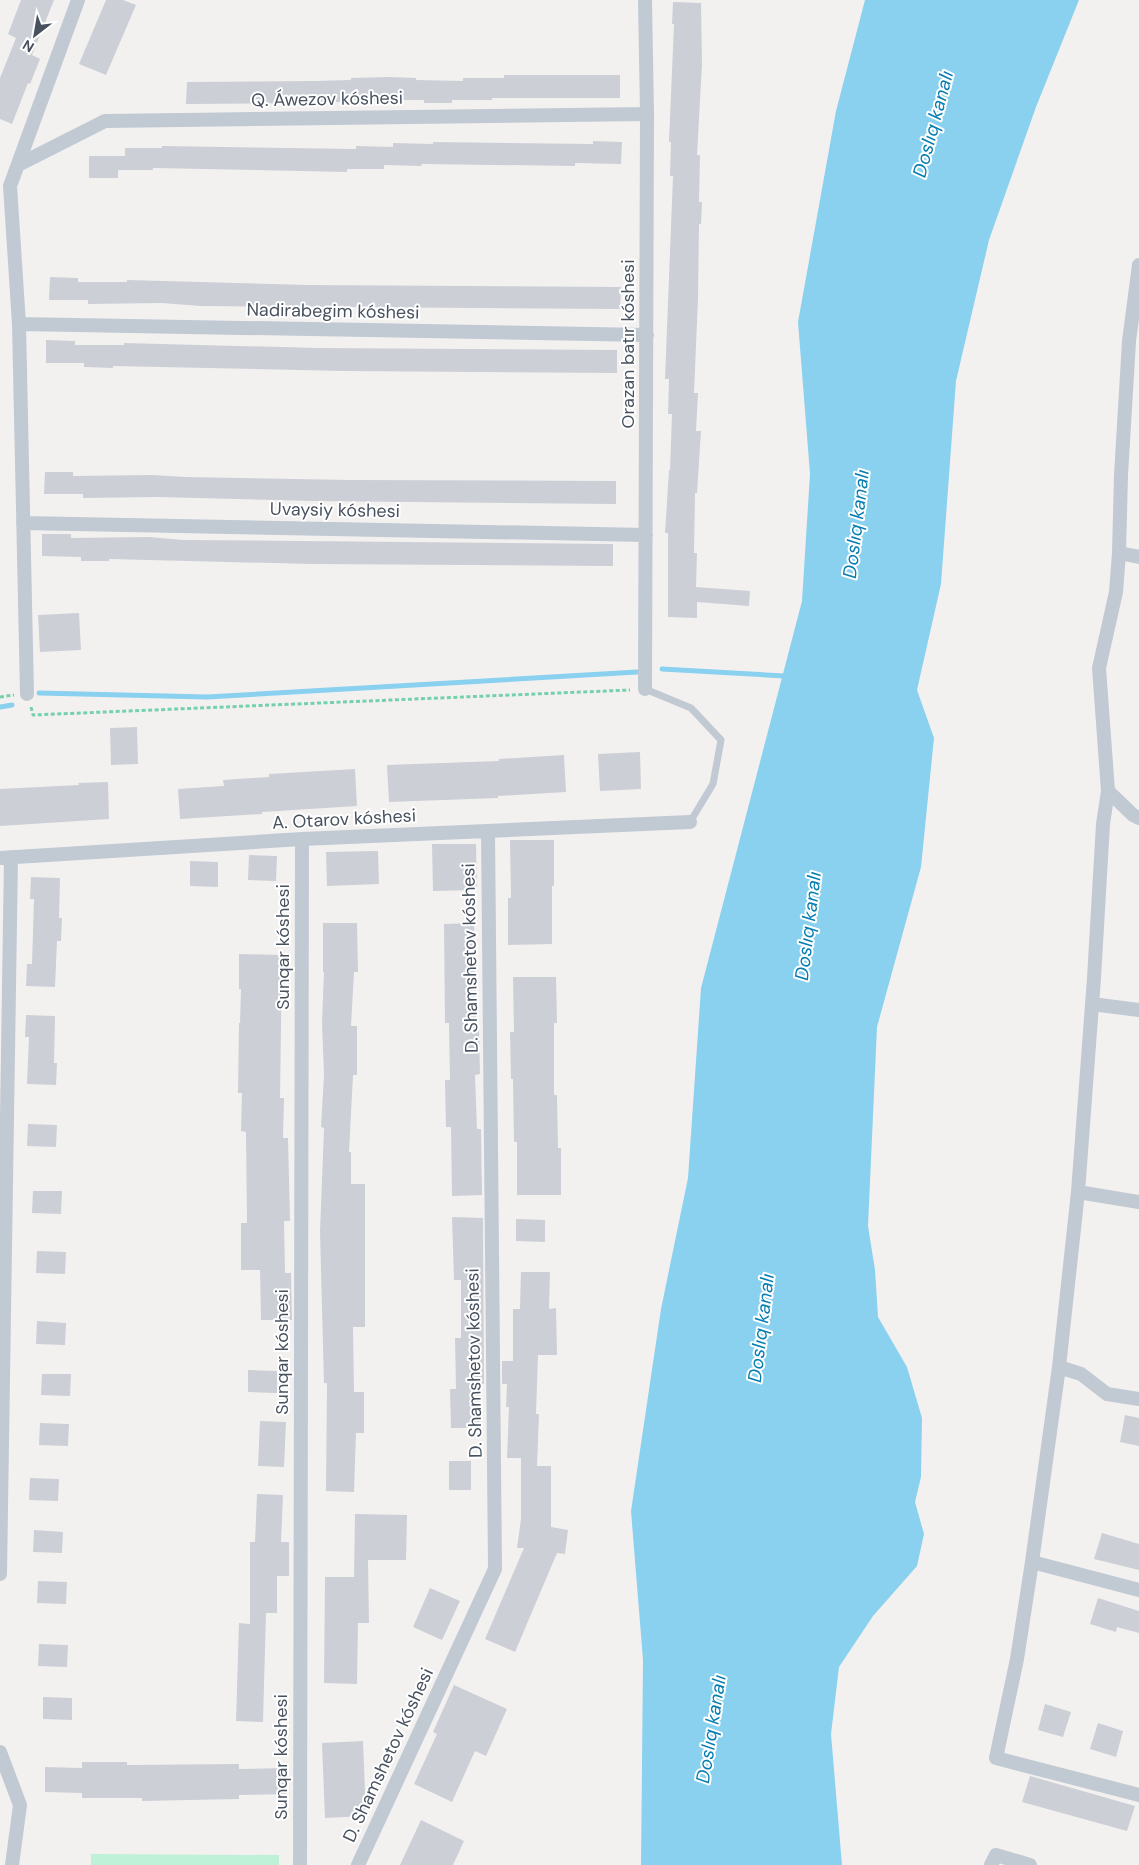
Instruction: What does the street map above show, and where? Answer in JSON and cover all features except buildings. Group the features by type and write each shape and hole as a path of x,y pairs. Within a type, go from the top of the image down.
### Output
{"street":[{"path":"27,694 20,324 5,188 18,165 78,0"},
{"name":"Orazan batır kóshesi","path":"644,0 647,114 645,689"},
{"name":"Q. Áwezov kóshesi","path":"18,165 106,121 647,114"},
{"path":"1139,265 1129,341 1116,592 1099,668 1108,791 1103,824 1078,1192 1059,1367 1032,1562 1017,1659 996,1758 1139,1795"},
{"name":"Nadirabegim kóshesi","path":"20,324 647,335"},
{"name":"Uvaysiy kóshesi","path":"23,523 646,535"},
{"path":"1119,553 1139,557"},
{"path":"1108,791 1133,815 1139,818"},
{"name":"A. Otarov kóshesi","path":"6,857 302,839 690,822"},
{"name":"D. Shamshetov kóshesi","path":"358,1865 495,1569 488,831"},
{"name":"Sunqar kóshesi","path":"300,1865 302,839"},
{"path":"0,1574 6,857"},
{"path":"1092,1004 1139,1010"},
{"path":"1078,1192 1139,1202"},
{"path":"1059,1367 1081,1374 1107,1394 1139,1399"},
{"path":"1032,1562 1139,1590"},
{"path":"0,1752 20,1805 12,1865"},
{"path":"991,1865 996,1855 1030,1865"}],"lane":[{"path":"645,689 691,708 721,740 713,784 690,822"}],"path":[{"path":"27,694 33,715 645,689"}],"green space":[{"path":"91,1854 279,1855 279,1865 91,1865"}],"water":[{"name":"Doslıq kanalı","path":"865,0 1079,0 1036,107 989,240 956,381 941,584 917,690 934,738 921,867 877,1027 868,1226 875,1270 878,1317 907,1367 922,1418 921,1477 915,1502 924,1534 917,1566 873,1616 839,1667 831,1734 842,1865 641,1865 643,1660 631,1511 661,1309 688,1178 701,988 802,601 810,474 798,322 836,111"}],"waterway":[{"path":"662,669 784,676"},
{"path":"39,693 207,697 637,672"},
{"path":"0,707 12,705"}]}
